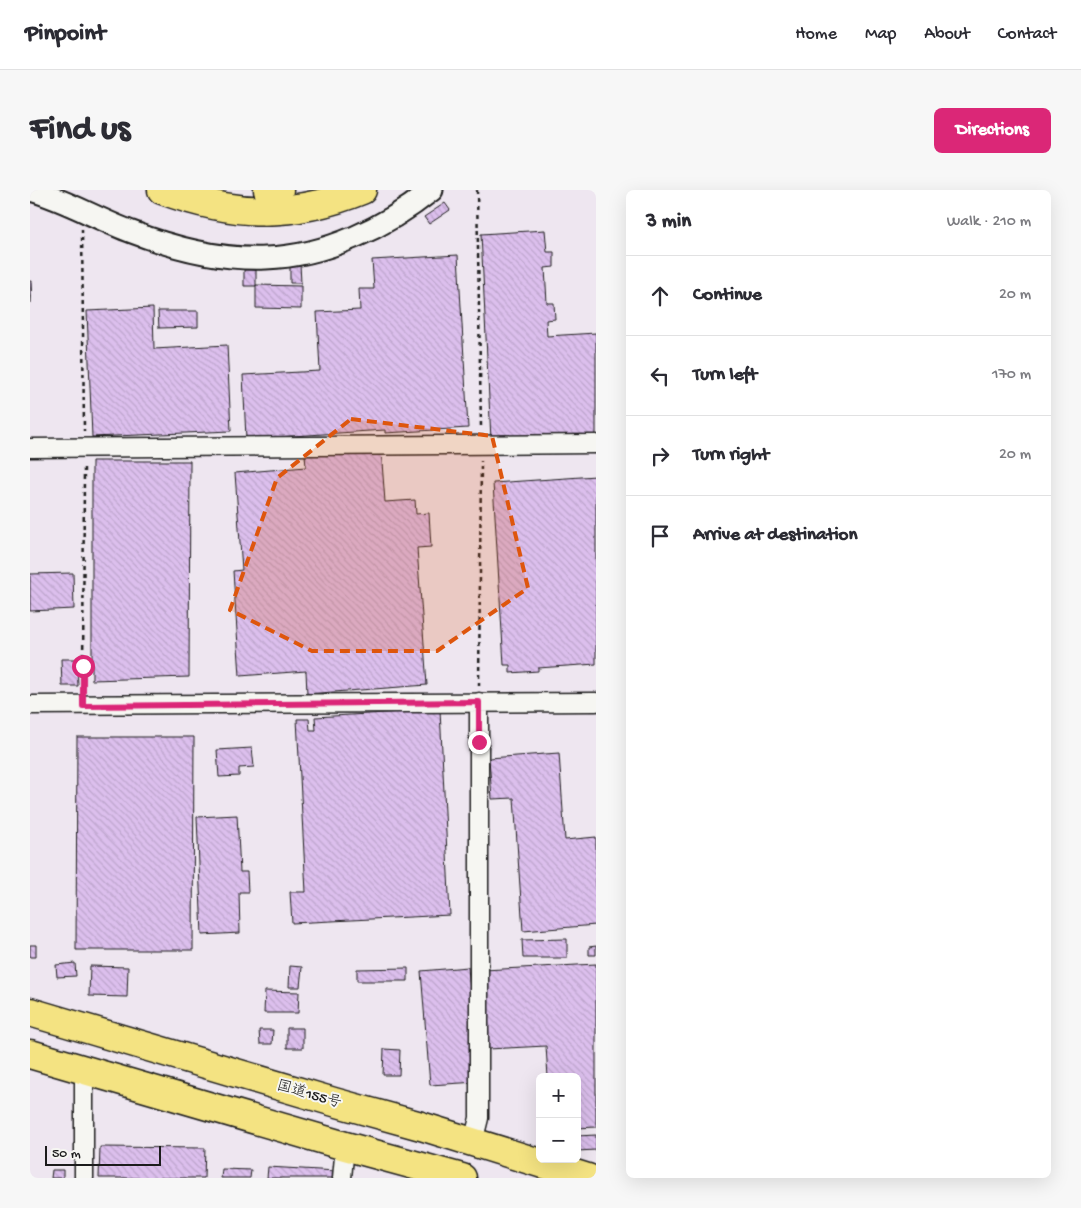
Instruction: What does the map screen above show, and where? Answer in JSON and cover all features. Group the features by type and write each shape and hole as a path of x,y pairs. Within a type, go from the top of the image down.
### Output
{"highway":[{"path":"162,190 211,205 269,212 319,205 362,190"},
{"path":"268,190 279,190"},
{"path":"30,997 335,1091 421,1126"},
{"name":"国道155号","path":"30,1012 332,1107 532,1178"},
{"name":"国道155号","path":"30,1022 332,1107 421,1126 588,1178"},
{"path":"30,1054 345,1146 462,1178"}],"street":[{"path":"30,190 51,196 132,232 186,249 214,255 265,258 292,255 347,240 397,216 432,190"},
{"path":"30,448 596,444"},
{"path":"473,1142 480,1118 479,702"},
{"path":"30,705 596,702"},
{"path":"84,1070 84,1178"},
{"path":"342,1178 345,1146"}],"path":[{"path":"477,190 481,445 479,702"},
{"path":"82,210 84,448 83,706"}],"highlighted area":[{"path":"351,419 492,436 528,588 437,651 312,651 230,610 277,478"}],"building":[{"path":"445,203 450,210 429,224 424,217"},
{"path":"545,230 547,252 554,252 554,267 545,268 547,303 554,303 555,319 546,320 547,336 596,333 596,435 491,440 481,234"},
{"path":"458,255 468,428 385,433 385,430 246,439 243,375 320,371 317,312 360,310 359,289 374,289 372,260"},
{"path":"300,264 301,283 290,283 290,265"},
{"path":"244,270 256,270 256,286 244,286"},
{"path":"30,281 32,281 31,303 30,303"},
{"path":"256,285 301,286 301,309 256,308"},
{"path":"153,308 154,349 227,345 231,431 92,437 87,311"},
{"path":"158,311 198,311 198,327 159,328"},
{"path":"381,449 385,502 415,500 416,514 429,513 431,547 417,548 427,685 307,694 306,671 240,676 233,571 242,570 235,473 306,467 305,455"},
{"path":"92,461 190,461 189,677 92,680"},
{"path":"596,476 596,664 538,668 538,671 510,673 510,665 504,665 493,483"},
{"path":"73,573 74,609 30,611 30,574"},
{"path":"61,659 77,659 78,686 62,686"},
{"path":"440,710 450,915 292,923 290,892 306,892 297,719 309,719 310,730 316,730 315,717"},
{"path":"77,737 194,737 193,950 76,950"},
{"path":"252,748 254,767 239,768 239,776 219,777 217,750"},
{"path":"559,753 565,840 596,837 596,925 523,931 514,798 492,799 489,758"},
{"path":"237,815 240,872 247,872 248,892 239,892 240,933 202,935 197,817"},
{"path":"567,939 567,958 523,958 522,940"},
{"path":"30,945 36,945 36,957 30,957"},
{"path":"596,946 596,955 589,955 589,947"},
{"path":"75,963 76,976 57,977 56,965"},
{"path":"596,964 596,1127 581,1128 581,1073 548,1073 546,1046 488,1049 484,970"},
{"path":"90,966 128,967 127,997 89,996"},
{"path":"290,966 302,967 300,987 289,987"},
{"path":"468,967 477,1082 430,1085 421,971"},
{"path":"408,968 408,981 357,981 357,969"},
{"path":"265,991 299,992 298,1013 264,1013"},
{"path":"287,1028 303,1028 303,1048 287,1048"},
{"path":"259,1030 273,1030 272,1044 260,1044"},
{"path":"384,1049 400,1050 399,1075 383,1075"},
{"path":"596,1135 596,1150 581,1151 581,1136"},
{"path":"100,1147 205,1148 204,1178 99,1178"},
{"path":"268,1167 336,1171 336,1178 267,1178"},
{"path":"222,1169 251,1170 250,1178 221,1178"},
{"path":"52,1170 63,1170 63,1178 51,1178"}],"route":[{"path":"83,666 83,706 479,702 479,742"}]}
